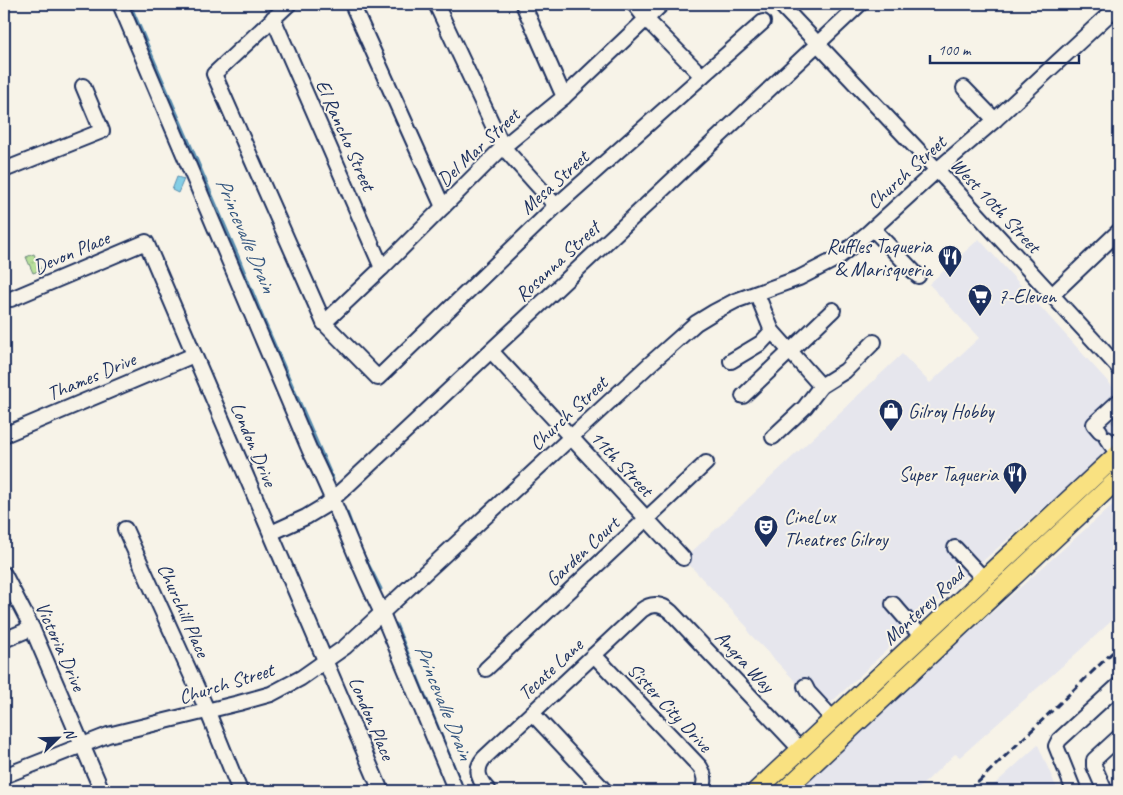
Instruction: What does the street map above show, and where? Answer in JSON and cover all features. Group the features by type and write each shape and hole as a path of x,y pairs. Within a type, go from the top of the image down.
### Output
{"main road":[{"name":"Monterey Road","path":"756,791 1119,453"},
{"name":"Monterey Road","path":"784,791 1118,481"}],"street":[{"path":"120,4 369,588 382,613 456,791"},
{"path":"289,4 214,74 324,323"},
{"path":"352,4 443,207"},
{"path":"436,4 503,147 556,206"},
{"path":"523,4 564,97"},
{"path":"634,4 702,76"},
{"name":"Del Mar Street","path":"324,323 503,147 564,97 662,4"},
{"name":"West 10th Street","path":"780,4 937,170 1119,368"},
{"name":"Rosanna Street","path":"271,533 306,517 332,499 860,4"},
{"name":"Church Street","path":"4,776 108,735 271,694 301,678 326,661 345,647 663,351 696,323 735,301 799,278 820,269 836,259 873,229 995,120 1119,5"},
{"name":"El Rancho Street","path":"273,18 382,268"},
{"name":"Mesa Street","path":"324,323 378,378 556,206 763,22"},
{"path":"4,170 102,131 82,86"},
{"path":"964,88 995,120"},
{"path":"873,229 918,276"},
{"path":"1052,295 1119,231"},
{"name":"Devon Place","path":"11,299 146,242"},
{"name":"London Drive","path":"146,242 326,661"},
{"path":"757,294 772,331 821,386"},
{"path":"744,396 833,310"},
{"path":"731,361 761,343 772,331"},
{"path":"773,437 806,407 821,386 845,371 874,342"},
{"name":"11th Street","path":"491,351 683,558"},
{"name":"Thames Drive","path":"4,435 194,354"},
{"path":"1115,409 1094,424 1119,453"},
{"name":"Garden Court","path":"486,669 706,463"},
{"name":"Churchill Place","path":"125,529 207,710 240,791"},
{"path":"955,548 984,579"},
{"name":"Victoria Drive","path":"4,574 32,628 102,791"},
{"name":"Tecate Lane","path":"488,791 480,782 478,772 484,758 642,610 657,604"},
{"name":"Angra Way","path":"657,604 662,605 671,612 801,750"},
{"path":"893,604 921,636"},
{"path":"4,640 32,628"},
{"name":"Sister City Drive","path":"594,654 700,767 703,771 705,782 702,791"},
{"name":"London Place","path":"326,661 381,791"},
{"path":"1074,791 1056,746 1059,740 1119,685"},
{"path":"805,686 808,692 833,719"},
{"path":"532,713 605,791"},
{"path":"1105,791 1094,766 1094,760 1119,737"}],"shaded area":[{"path":"979,239 1119,394 1119,442 961,580 818,715 796,690 797,683 748,632 748,628 684,559 902,354 930,383 979,338 929,284"},
{"path":"1119,499 1119,614 1079,651 960,757 955,754 916,791 796,791 846,743"},
{"path":"1038,745 1058,791 987,791"}],"green space":[{"path":"34,254 41,270 33,273 26,257"},
{"path":"881,684 884,689 775,791 765,791"}],"water":[{"path":"177,177 184,179 178,193 172,190"}],"waterway":[{"name":"Princevalle Drain","path":"130,4 333,479"},
{"name":"Princevalle Drain","path":"347,512 361,550 381,589"},
{"name":"Princevalle Drain","path":"396,624 464,791"}],"tunnel":[{"path":"1116,417 1119,421"}],"railway":[{"path":"969,791 1119,646"}],"place":[{"name":"Ruffles Taqueria & Marisqueria","path":"950,278"},
{"name":"7-Eleven","path":"980,317"},
{"name":"Gilroy Hobby","path":"891,432"},
{"name":"Super Taqueria","path":"1015,495"},
{"name":"CineLux Theatres Gilroy","path":"766,548"}]}
